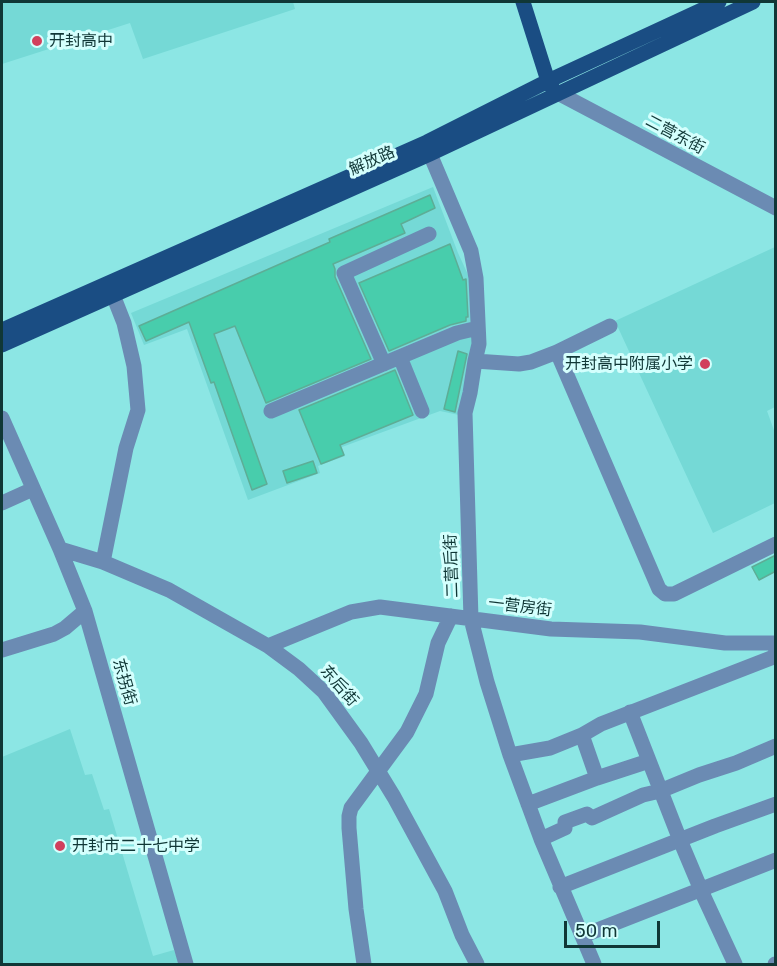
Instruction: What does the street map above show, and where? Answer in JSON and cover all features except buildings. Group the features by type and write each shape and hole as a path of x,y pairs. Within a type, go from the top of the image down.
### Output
{"main road":[{"path":"523,2 548,81 558,93"},
{"name":"解放路","path":"2,330 427,142 548,81 719,2"},
{"name":"解放路","path":"2,345 430,154 753,2"}],"street":[{"name":"二营东街","path":"558,93 776,208"},
{"name":"二营后街","path":"430,154 471,251 476,278 479,344 465,413 471,619 487,682 510,755 560,887 594,964"},
{"path":"384,364 344,273 429,234"},
{"path":"103,562 126,448 138,410 134,366 124,323 113,295"},
{"path":"475,361 519,364 531,362 610,326"},
{"path":"271,411 457,333 478,328"},
{"path":"557,352 659,589 665,594 674,594 776,544"},
{"path":"400,357 422,411"},
{"name":"东拐街","path":"2,418 85,611 186,964"},
{"path":"2,503 33,489"},
{"name":"东后街","path":"60,549 103,562 169,590 268,646 299,669 324,692 361,743 394,797 446,891 462,935 477,964"},
{"name":"一营房街","path":"268,646 351,612 370,608 551,629 640,632 724,643 776,643"},
{"path":"2,650 54,634 85,611"},
{"path":"364,964 356,909 349,816 351,808 407,732 426,694 438,643 451,616"},
{"path":"510,755 550,748 582,735 600,724 776,654"},
{"path":"630,712 680,840 735,964"},
{"path":"582,735 597,778"},
{"path":"541,839 565,828 565,822 587,814 592,818 643,795 736,763 776,746"},
{"path":"528,804 649,761"},
{"path":"560,887 776,804"},
{"path":"582,936 776,860"}],"shaded area":[{"name":"开封高中","path":"2,2 293,2 295,9 143,59 130,23 2,64"},
{"path":"433,187 470,279 475,344 459,415 440,411 342,447 345,456 318,466 320,473 248,500 187,329 144,345 131,313"},
{"name":"开封高中附属小学","path":"775,247 775,407 767,411 775,433 775,503 713,533 615,321"},
{"name":"开封市二十七中学","path":"70,729 85,775 92,774 104,810 109,809 153,956 174,950 179,964 2,964 2,757"}],"place":[{"name":"开封高中","path":"37,41"},
{"name":"开封高中附属小学","path":"705,364"},
{"name":"开封市二十七中学","path":"60,846"}]}
